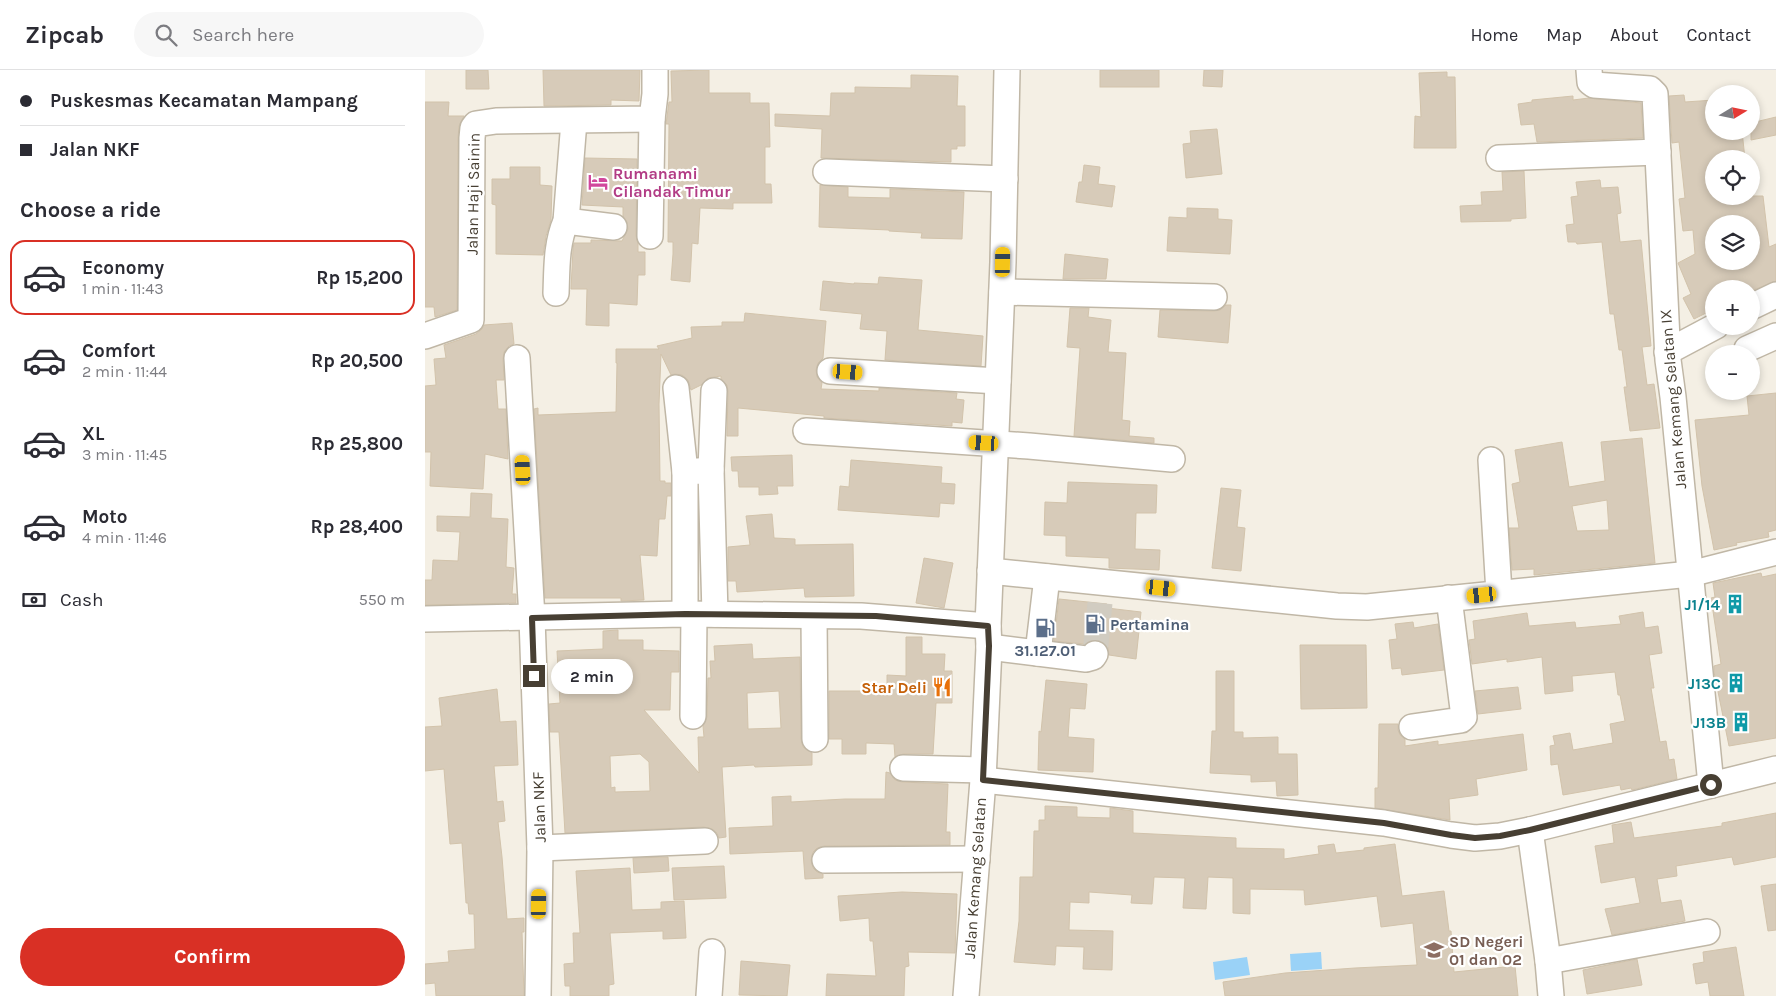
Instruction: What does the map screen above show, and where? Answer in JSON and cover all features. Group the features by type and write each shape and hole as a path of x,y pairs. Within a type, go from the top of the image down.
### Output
{"street":[{"path":"650,236 652,119 655,70"},
{"name":"Jalan Kemang Selatan","path":"966,996 983,775 1005,179 1007,70"},
{"name":"Jalan Kemang Selatan IX","path":"1589,70 1590,82 1594,85 1651,88 1653,90 1658,152 1667,352 1711,785"},
{"name":"Jalan Haji Sainin","path":"425,336 471,320 473,128 476,124 491,121 652,119"},
{"path":"556,294 558,247 561,232 566,221 574,121"},
{"path":"1499,158 1658,152"},
{"path":"826,172 1005,179"},
{"path":"566,221 614,228"},
{"path":"1001,292 1214,296"},
{"path":"1760,303 1776,295"},
{"path":"1667,352 1705,332"},
{"path":"1756,345 1776,336"},
{"name":"Jalan NKF","path":"517,358 532,618 540,848 538,996"},
{"path":"830,371 998,381"},
{"path":"676,388 698,614"},
{"path":"693,716 698,614 711,470 715,391"},
{"path":"806,431 1172,459"},
{"path":"1491,460 1499,593"},
{"path":"685,472 711,470"},
{"path":"990,572 1047,577 1101,593 1367,607 1690,574 1776,552"},
{"path":"1039,653 1047,577"},
{"path":"1413,727 1461,720 1464,717 1449,598"},
{"path":"425,619 698,614 876,616 988,636 1039,653 1086,659 1093,657 1095,654"},
{"path":"814,616 815,739"},
{"path":"903,768 983,775 1384,823 1475,838 1500,836 1530,830 1776,769"},
{"path":"1530,830 1551,996"},
{"path":"540,848 705,841"},
{"path":"825,860 977,859"},
{"path":"1548,961 1707,932"},
{"path":"709,996 712,952"}],"water":[{"path":"1321,952 1322,969 1291,971 1290,954"},
{"path":"1247,957 1250,975 1215,980 1213,962"}],"building":[{"path":"466,70 488,70 489,89 466,89"},
{"path":"543,70 640,70 639,101 611,100 611,105 544,106"},
{"path":"709,70 709,93 750,93 750,103 769,103 770,147 765,147 765,184 771,184 772,203 733,203 733,209 700,208 698,244 692,243 690,282 671,280 673,242 668,242 669,124 666,124 669,102 672,102 671,71"},
{"path":"1100,70 1159,70 1159,87 1100,87"},
{"path":"1204,70 1223,70 1222,87 1203,86"},
{"path":"1447,72 1447,77 1455,77 1456,148 1414,148 1415,116 1421,117 1419,73"},
{"path":"911,75 958,76 957,106 965,106 965,146 957,146 957,149 951,149 951,162 821,158 822,129 775,126 775,114 830,116 831,93 855,93 855,87 911,88"},
{"path":"1684,95 1685,102 1705,101 1705,140 1743,140 1744,150 1705,150 1705,205 1760,205 1760,196 1763,196 1769,247 1776,244 1776,281 1760,287 1760,280 1705,280 1705,314 1694,319 1683,298 1691,294 1678,263 1695,254 1693,230 1683,231 1679,199 1685,198 1679,142 1672,143 1669,96"},
{"path":"1573,96 1573,100 1589,98 1641,103 1643,138 1537,142 1534,124 1521,125 1518,104 1532,102 1532,100"},
{"path":"425,102 449,102 448,116 464,116 459,126 458,138 457,310 435,317 434,307 425,307"},
{"path":"1776,117 1776,135 1760,138 1760,121"},
{"path":"1217,129 1222,174 1186,178 1183,144 1191,143 1190,131"},
{"path":"585,158 637,159 636,236 638,252 645,252 645,275 638,275 637,305 609,303 609,326 586,325 587,289 571,289 574,243 591,243 591,240 622,241 628,229 627,222 623,216 623,207 582,205"},
{"path":"1084,165 1100,167 1098,184 1115,186 1112,207 1076,202 1079,182 1082,182"},
{"path":"510,167 540,167 540,185 552,186 551,220 543,255 496,254 496,205 492,204 492,179 510,179"},
{"path":"1524,171 1526,218 1511,219 1511,221 1461,222 1460,206 1482,205 1481,192 1503,191 1502,172"},
{"path":"1600,180 1601,188 1618,187 1621,213 1617,214 1620,242 1641,240 1651,346 1642,347 1647,385 1654,384 1660,428 1630,431 1624,387 1627,387 1622,350 1619,350 1614,314 1610,314 1602,242 1577,244 1576,242 1568,242 1566,225 1574,224 1571,197 1578,196 1576,182"},
{"path":"820,185 848,187 848,197 890,198 890,189 964,192 962,239 921,238 922,233 889,230 819,227"},
{"path":"1187,208 1218,209 1218,219 1232,220 1230,254 1167,251 1169,217 1187,218"},
{"path":"1065,254 1108,259 1106,279 1063,279"},
{"path":"879,277 922,280 918,330 983,336 981,366 885,360 887,331 860,329 862,314 820,310 823,281 878,284"},
{"path":"1226,305 1231,305 1228,343 1158,337 1160,310 1214,311 1220,310"},
{"path":"1070,308 1089,308 1088,317 1111,320 1108,352 1126,353 1122,420 1130,421 1129,436 1154,438 1154,443 1074,436 1080,348 1067,347"},
{"path":"745,313 826,321 823,358 818,363 816,370 817,377 822,383 821,389 879,391 879,388 957,393 956,399 964,400 962,423 952,422 952,426 824,418 824,416 738,408 738,436 727,436 728,391 727,385 721,379 721,376 708,378 701,385 691,390 688,380 682,375 671,375 661,354 659,404 660,481 671,483 671,496 667,496 665,519 659,519 657,556 640,555 644,600 621,601 621,598 545,598 534,409 538,408 538,415 616,412 616,349 659,349 657,346 692,338 691,327 722,326 722,322 744,322"},
{"path":"512,323 514,344 509,346 504,352 504,380 496,380 498,409 506,409 508,459 485,454 483,489 430,486 431,452 425,452 425,386 436,385 434,359 446,358 444,345 476,334 484,325"},
{"path":"1776,393 1776,530 1768,532 1769,537 1736,543 1737,545 1714,550 1702,486 1695,420 1749,415 1747,400 1760,400 1760,395"},
{"path":"1642,438 1655,563 1534,575 1534,569 1512,570 1509,528 1519,528 1512,484 1520,482 1515,450 1562,442 1569,487 1605,481 1601,442","holes":["1607,500 1609,530 1577,531 1572,506"]},
{"path":"792,455 793,486 777,486 778,494 759,495 759,487 739,487 738,471 732,471 731,457"},
{"path":"851,460 942,467 941,483 955,484 954,504 940,503 939,517 838,510 840,486 849,487"},
{"path":"1068,482 1157,485 1156,513 1136,513 1135,549 1160,550 1159,570 1109,568 1109,558 1066,556 1066,536 1044,535 1045,502 1067,503"},
{"path":"1221,488 1241,490 1237,527 1245,528 1241,571 1212,568"},
{"path":"471,493 492,494 491,518 508,519 506,567 514,568 512,594 516,594 516,603 425,605 425,580 432,580 433,560 458,561 460,532 437,531 437,516 470,517"},
{"path":"772,514 774,538 795,539 795,545 853,544 854,596 805,597 804,588 737,592 736,581 728,581 728,547 750,545 746,516"},
{"path":"924,558 953,563 944,608 916,603"},
{"path":"1761,573 1762,577 1776,574 1776,738 1729,746 1714,672 1714,666 1721,664 1711,598 1715,597 1713,583"},
{"name":"Pertamina","path":"1059,599 1107,604 1107,608 1141,612 1136,659 1109,655 1108,647 1103,642 1096,640 1085,644 1054,641"},
{"path":"1643,612 1645,628 1658,626 1662,653 1649,655 1654,688 1651,688 1660,742 1666,741 1669,760 1674,759 1677,779 1632,790 1631,788 1621,790 1620,785 1563,795 1558,764 1551,765 1550,746 1555,745 1553,736 1570,733 1573,750 1613,743 1610,724 1625,721 1620,695 1618,695 1615,672 1572,676 1573,691 1545,694 1542,657 1472,664 1469,640 1475,639 1473,621 1527,613 1529,626 1575,622 1576,628 1621,624 1619,616"},
{"path":"1413,622 1414,628 1438,624 1444,670 1402,675 1401,668 1392,669 1389,640 1397,639 1395,624"},
{"path":"618,630 618,640 643,640 643,650 679,651 679,672 671,672 670,710 644,710 699,773 698,737 704,737 703,726 707,717 708,678 711,678 710,661 715,661 714,646 752,644 753,659 800,657 801,739 803,747 812,753 812,765 722,767 726,837 719,838 712,829 704,827 565,833 559,732 550,732 549,704 560,703 557,651 603,649 603,631","holes":["779,691 781,728 748,729 747,693","640,754 649,762 650,791 615,792 615,787 611,788 610,756"]},
{"path":"906,637 922,637 922,654 945,654 944,671 952,671 952,703 936,703 933,754 903,754 895,757 894,744 866,743 866,754 842,754 842,739 829,739 829,691 887,691 887,675 906,676"},
{"path":"1300,645 1366,645 1367,708 1301,709"},
{"path":"1216,671 1234,671 1234,732 1243,732 1243,738 1278,737 1278,754 1297,754 1298,795 1277,796 1276,781 1251,782 1251,775 1210,773 1212,731 1216,731"},
{"path":"1046,680 1087,684 1085,709 1070,708 1068,737 1094,739 1093,772 1038,770 1039,731 1041,732"},
{"path":"1518,687 1521,709 1478,714 1475,691"},
{"path":"497,689 500,722 516,721 518,765 494,766 497,802 503,801 505,821 498,822 507,919 524,918 524,932 522,932 524,996 436,996 435,983 425,984 425,964 449,962 448,951 475,949 474,914 469,914 468,903 466,903 462,843 450,844 444,769 425,771 425,727 442,726 439,698"},
{"path":"1379,724 1398,724 1400,735 1405,739 1405,746 1438,741 1438,745 1523,734 1527,770 1476,779 1478,795 1449,799 1450,820 1375,808 1375,788 1378,788"},
{"path":"886,772 890,773 895,780 902,782 948,784 946,832 950,832 950,845 824,846 817,848 813,852 811,860 813,868 823,874 823,878 805,879 803,851 730,854 729,828 773,826 772,797 791,796 791,802 885,799"},
{"path":"1045,806 1077,807 1077,817 1110,818 1110,808 1133,811 1133,833 1236,838 1236,848 1284,849 1284,859 1319,854 1318,846 1334,844 1336,853 1395,844 1402,896 1444,891 1449,931 1451,931 1454,972 1515,966 1518,996 1225,996 1223,982 1285,973 1417,965 1413,923 1381,927 1377,896 1305,905 1304,890 1250,889 1250,914 1233,913 1233,878 1208,877 1206,909 1183,908 1185,878 1154,877 1152,904 1131,903 1132,895 1089,892 1089,903 1070,902 1069,930 1113,931 1112,970 1083,969 1084,947 1056,946 1055,965 1014,962 1019,921 1020,877 1033,877 1034,831 1039,831 1039,820 1045,820"},
{"path":"1776,813 1776,857 1734,865 1732,857 1676,866 1677,876 1657,879 1661,903 1681,900 1685,921 1612,935 1605,909 1640,903 1635,877 1601,883 1595,846 1614,843 1612,825 1631,822 1634,838 1722,826 1722,823"},
{"path":"668,857 669,871 634,873 633,858"},
{"path":"724,866 726,898 674,900 672,868"},
{"path":"630,868 632,910 661,909 661,902 684,901 686,938 663,939 663,931 610,933 614,984 609,985 609,996 570,996 570,986 565,986 564,964 574,963 573,933 580,933 576,871"},
{"path":"1776,884 1776,930 1768,931 1761,886"},
{"path":"902,892 957,894 955,953 908,952 909,966 905,967 904,996 826,996 827,974 876,976 873,941 870,941 869,918 840,921 838,896"},
{"path":"1736,947 1744,996 1710,996 1708,982 1696,984 1693,964 1704,962 1703,952"},
{"path":"1637,959 1642,985 1587,994 1583,970"},
{"path":"741,961 790,965 787,996 739,995"}],"tunnel":[{"path":"1095,654 1100,603"}],"place":[{"name":"Rumanami Cilandak Timur","path":"598,182"},
{"name":"J1/14","path":"1735,604"},
{"name":"Pertamina","path":"1095,624"},
{"name":"31.127.01","path":"1045,628"},
{"name":"J13C","path":"1736,683"},
{"name":"Star Deli","path":"942,687"},
{"name":"J13B","path":"1741,722"},
{"name":"SD Negeri 01 dan 02","path":"1434,950"}],"route":[{"path":"534,676 532,618 685,614 876,616 988,626 989,646 983,780 1384,823 1475,838 1500,836 1530,830 1711,785"}]}
